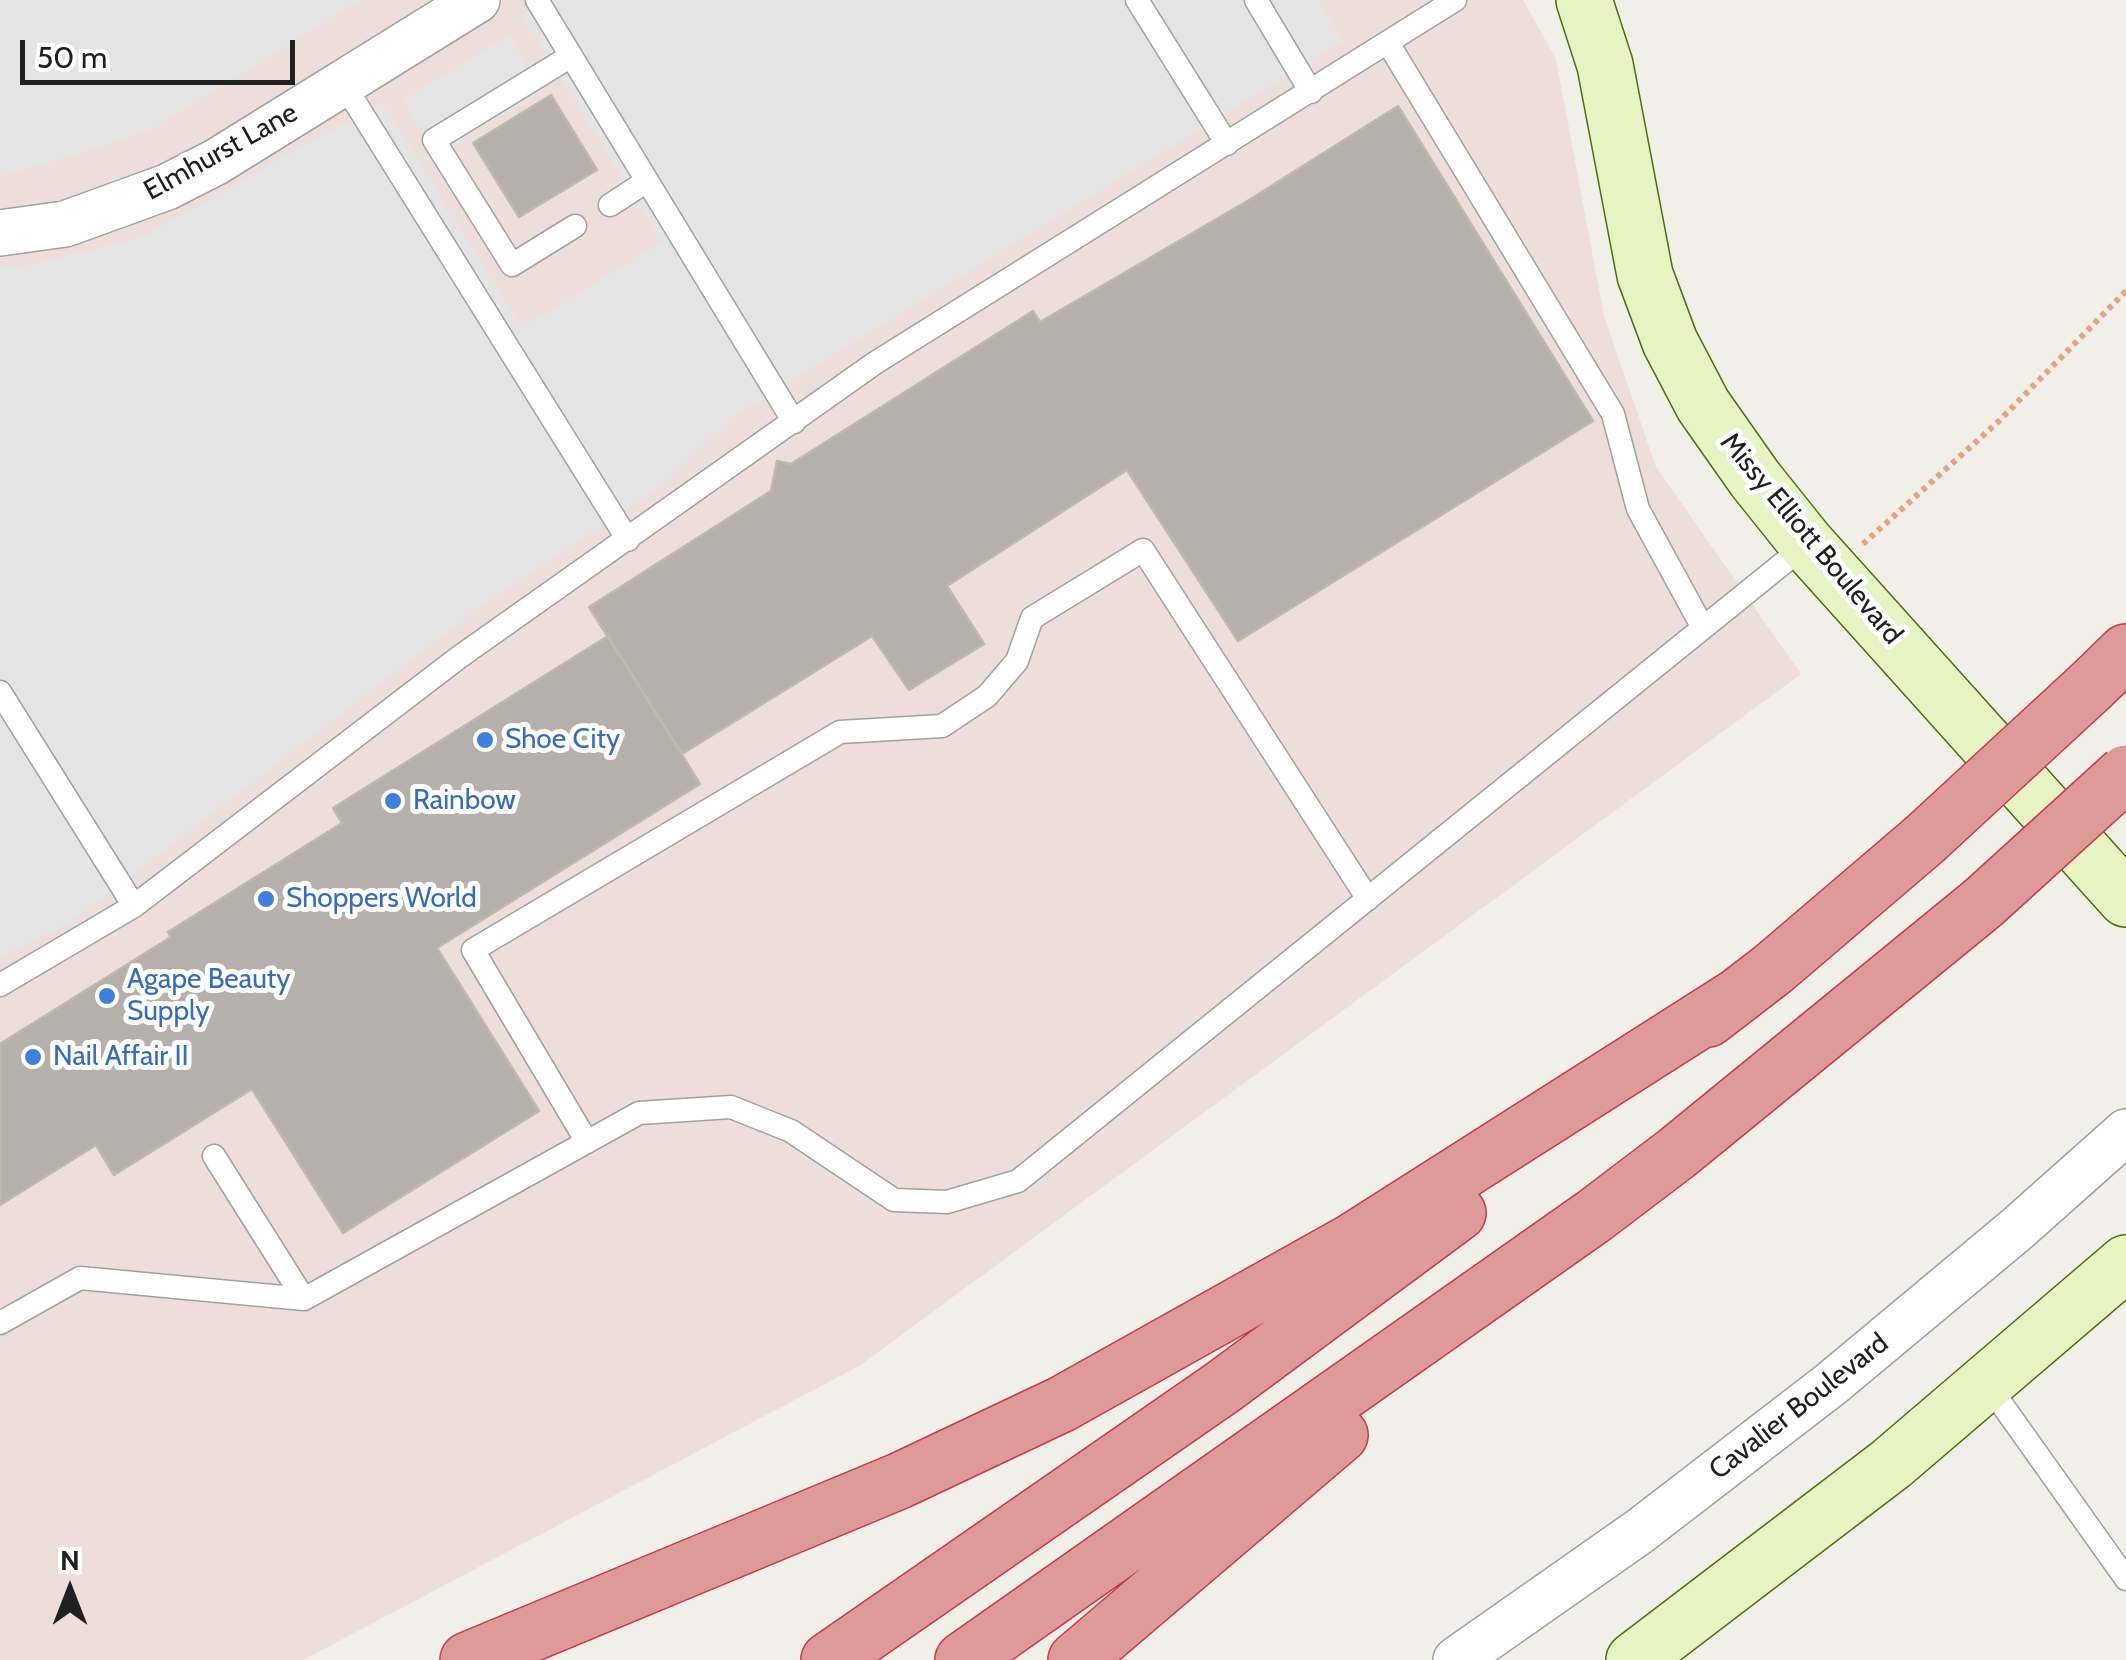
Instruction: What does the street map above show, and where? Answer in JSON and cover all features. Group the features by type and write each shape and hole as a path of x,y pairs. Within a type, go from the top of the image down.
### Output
{"highway":[{"path":"829,1660 1223,1387 1506,1178 1738,996 1924,840 2108,669"},
{"path":"964,1660 1678,1153 1984,903 2126,773"},
{"path":"468,1660 899,1481 1062,1404 1353,1241 1738,996"},
{"path":"1076,1660 1594,1216"}],"street":[{"name":"Elmhurst Lane","path":"0,233 65,224 166,188 216,162 477,0"},
{"name":"Missy Elliott Boulevard","path":"1584,0 1605,65 1644,276 1670,342 1703,405 1754,480 1820,558 2126,898"},
{"name":"Cavalier Boulevard","path":"1456,1660 1640,1532 1831,1384 2126,1132"},
{"path":"1634,1660 1890,1464 2126,1263"}],"lane":[{"path":"538,0 794,422"},
{"path":"1137,0 1227,144"},
{"path":"1256,0 1312,92"},
{"path":"0,985 134,906 458,658 875,363 1456,0"},
{"path":"1388,43 1612,414 1638,509 1703,628"},
{"path":"571,56 434,140 512,265 575,226"},
{"path":"343,83 628,540"},
{"path":"610,204 648,181"},
{"path":"588,1142 473,950 840,732 942,726 987,696 1017,661 1032,618 1144,550 1368,898"},
{"path":"0,1323 80,1278 304,1299 638,1113 731,1108 791,1131 894,1200 947,1202 1018,1181 1703,628 1820,558"},
{"path":"0,692 134,906"},
{"path":"214,1156 304,1299"},
{"path":"1986,1382 2126,1579"}],"path":[{"path":"1820,558 1999,422 2126,291"}],"shaded area":[{"path":"0,0 1523,0 1556,59 1604,316 1656,467 1801,674 859,1366 303,1660 0,1660"},
{"path":"0,0 361,0 154,128 0,176"},
{"path":"547,0 1318,0 1343,41 734,416 657,489 484,604 78,917 0,958 0,268 36,264 141,238 382,102 522,328 662,242 522,16"},
{"path":"509,35 544,91 437,156 403,100"}],"building":[{"path":"551,95 597,170 519,217 473,143"},
{"path":"1398,106 1593,421 1238,641 1127,470 947,586 984,644 909,690 872,636 682,754 589,607 771,491 777,461 791,464 1033,311 1040,322 1249,200"},
{"path":"608,636 700,784 437,948 539,1111 343,1233 252,1089 114,1175 96,1145 0,1205 0,1044 342,823 333,808"}],"place":[{"name":"Shoe City","path":"485,740"},
{"name":"Rainbow","path":"393,801"},
{"name":"Shoppers World","path":"266,899"},
{"name":"Agape Beauty Supply","path":"107,996"},
{"name":"Nail Affair II","path":"33,1057"}]}
